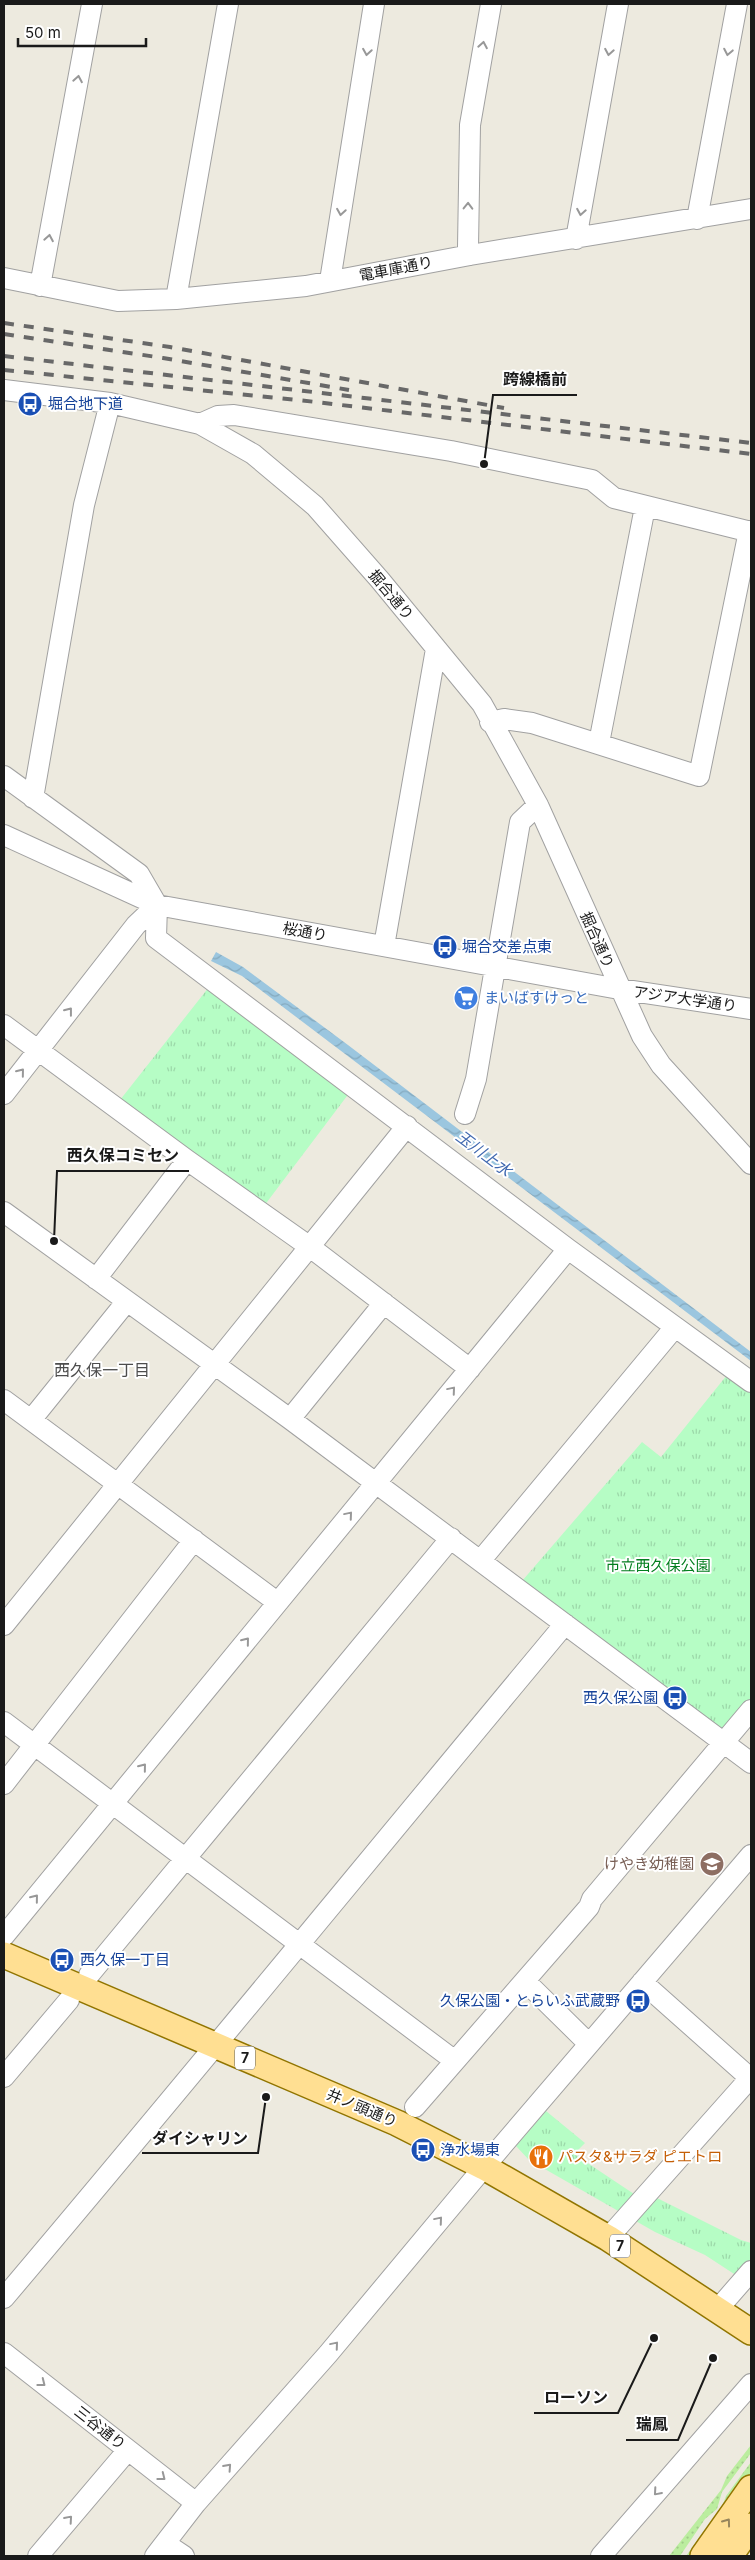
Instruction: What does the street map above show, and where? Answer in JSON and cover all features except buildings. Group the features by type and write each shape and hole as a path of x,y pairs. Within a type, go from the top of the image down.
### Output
{"main road":[{"name":"井ノ頭通り","path":"4,1955 398,2123 484,2167 608,2238 751,2332"},
{"path":"703,2556 751,2488"},
{"path":"730,2556 751,2526"}],"street":[{"path":"40,286 92,4"},
{"path":"176,299 228,4"},
{"path":"330,281 374,4"},
{"path":"470,255 468,246 470,125 491,4"},
{"path":"576,239 618,4"},
{"path":"697,219 737,4"},
{"name":"電車庫通り","path":"4,278 118,301 176,299 306,286 470,255 751,209"},
{"name":"掘合通り","path":"4,390 110,403 200,424 253,454 315,506 482,704 490,722 538,805 619,989 642,1036 661,1066 751,1164"},
{"path":"33,798 84,505 110,403"},
{"path":"200,424 218,416 234,415 451,451 592,480 614,498 750,532 699,776 532,723 504,719 490,722"},
{"path":"599,743 645,507"},
{"path":"384,946 436,649"},
{"path":"4,776 139,874 157,905 156,938 568,1249 751,1382"},
{"path":"465,1114 476,1079 497,967 520,822 538,805"},
{"name":"桜通り","path":"4,835 157,905 619,989"},
{"path":"4,1094 136,926 157,905"},
{"name":"アジア大学通り","path":"619,989 751,1009"},
{"path":"4,1025 187,1160 310,1247 470,1369"},
{"path":"4,1625 407,1126"},
{"path":"96,1278 187,1160"},
{"path":"4,1212 290,1418 751,1763"},
{"path":"4,1936 568,1249"},
{"path":"31,1420 127,1301"},
{"path":"290,1418 384,1303"},
{"path":"480,1560 675,1327"},
{"path":"4,1400 277,1602"},
{"path":"89,1975 451,1538"},
{"path":"4,1784 194,1540"},
{"path":"4,2298 187,2082 299,1943 565,1624"},
{"path":"415,2107 590,1908 592,1899 751,1710"},
{"path":"4,1722 455,2061"},
{"path":"184,2556 161,2550 196,2503 328,2354 484,2167 751,1855"},
{"path":"525,1981 589,2044"},
{"path":"608,2238 751,2078 642,1982"},
{"path":"4,2077 70,2000"},
{"path":"718,2310 751,2271"},
{"name":"三谷通り","path":"4,2353 196,2503"},
{"path":"601,2556 751,2384"},
{"path":"38,2556 128,2450"}],"green space":[{"path":"209,987 350,1092 264,1206 120,1100"},
{"name":"市立西久保公園","path":"727,1375 751,1392 751,1702 727,1731 720,1730 522,1581 642,1442 661,1457"},
{"path":"546,2111 585,2143 574,2154 640,2198 655,2197 741,2240 751,2243 751,2285 705,2255 655,2232 529,2160 516,2146"},
{"path":"751,2445 751,2453 722,2492 717,2509 705,2519 680,2556 669,2556 721,2490 727,2476"},
{"path":"751,2462 751,2474 693,2556 686,2556 710,2523 719,2515 726,2496"}],"water":[{"name":"玉川上水","path":"216,952 243,967 348,1045 751,1352 751,1361 242,976 211,961"}],"railway":[{"path":"4,323 170,347 504,408"},
{"path":"4,334 163,358 349,390"},
{"path":"4,356 751,443"},
{"path":"4,370 316,402 751,454"}],"place":[{"name":"堀合地下道","path":"30,404"},
{"name":"跨線橋前","path":"484,464"},
{"name":"堀合交差点東","path":"445,947"},
{"name":"まいばすけっと","path":"466,998"},
{"name":"西久保コミセン","path":"54,1241"},
{"name":"西久保公園","path":"675,1698"},
{"name":"けやき幼稚園","path":"712,1864"},
{"name":"西久保一丁目","path":"62,1960"},
{"name":"久保公園・とらいふ武蔵野","path":"638,2001"},
{"name":"ダイシャリン","path":"266,2097"},
{"name":"浄水場東","path":"423,2150"},
{"name":"パスタ&サラダ ピエトロ","path":"541,2157"},
{"name":"ローソン","path":"654,2338"},
{"name":"瑞鳳","path":"713,2358"}],"district":[{"name":"西久保一丁目","path":"102,1370"}]}
